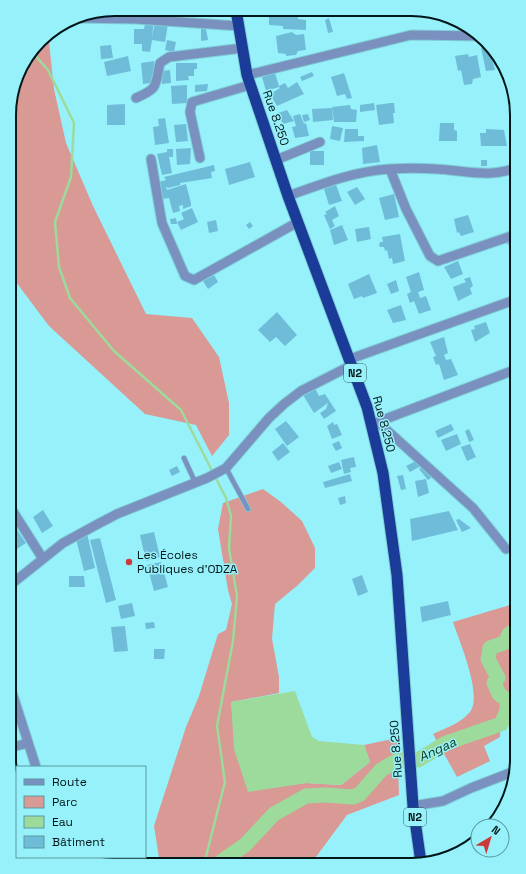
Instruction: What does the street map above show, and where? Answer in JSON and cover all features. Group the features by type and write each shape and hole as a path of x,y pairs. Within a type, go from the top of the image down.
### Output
{"highway":[{"name":"Rue 8.250","path":"237,16 249,80 288,196 375,423 397,575 413,806 420,857"}],"street":[{"path":"93,18 135,19 239,26"},
{"path":"200,158 190,112 192,102 249,80 411,35 471,36"},
{"path":"136,98 153,91 160,63 169,58 242,48"},
{"path":"276,160 320,142"},
{"path":"151,159 162,222 185,276 191,280 298,222"},
{"path":"288,196 343,178 390,169 436,169 492,173 510,170"},
{"path":"390,169 406,209 430,256 434,260 438,261 510,236"},
{"path":"16,580 62,543 117,514 226,468 269,418 284,404 351,362 510,302"},
{"path":"506,549 473,508 375,423 510,372"},
{"path":"16,516 43,559"},
{"path":"16,705 36,766"},
{"path":"16,746 28,743"},
{"path":"413,806 443,801 509,774"}],"lane":[{"path":"184,458 195,482"},
{"path":"226,468 248,509"}],"green space":[{"path":"49,42 54,89 66,143 93,206 146,314 192,318 219,357 229,403 229,435 212,456 196,425 145,414 49,326 16,282 17,102 19,89 29,65"},
{"path":"263,489 281,502 302,521 315,548 315,568 298,585 275,604 272,639 279,677 279,693 231,702 248,791 306,783 341,785 370,762 364,745 397,738 399,795 347,815 315,858 159,858 154,826 186,727 199,696 218,634 226,630 232,604 228,590 218,529 223,503"},
{"path":"510,605 510,710 503,718 500,737 484,746 490,761 457,777 433,734 453,725 466,716 470,712 473,704 474,693 469,668 453,622"}],"water":[{"path":"295,691 312,737 319,741 364,745 370,762 341,785 306,783 248,792 234,749 231,702"}],"building":[{"path":"269,16 300,16 298,19 306,20 306,30 283,29 283,26 269,25"},
{"path":"146,18 154,20 152,37 155,23 168,24 165,42 152,40 150,52 142,51 142,44 134,44 134,29 144,29"},
{"path":"329,18 333,32 328,33 325,20"},
{"path":"201,29 206,29 208,40 201,41"},
{"path":"292,32 296,35 304,34 306,50 298,51 296,55 286,56 286,54 278,53 276,36"},
{"path":"167,40 176,42 174,52 165,50"},
{"path":"111,45 113,58 101,59 100,46"},
{"path":"483,47 492,58 495,70 486,71 481,48"},
{"path":"468,54 469,57 477,55 481,77 473,79 472,84 464,85 461,70 458,71 455,56"},
{"path":"128,56 131,71 107,76 104,62"},
{"path":"154,61 156,82 143,84 141,63"},
{"path":"176,63 197,63 197,69 194,69 194,76 188,76 189,80 176,81"},
{"path":"170,70 171,83 162,84 161,71"},
{"path":"312,72 314,76 302,81 300,77"},
{"path":"275,73 279,86 285,83 288,88 297,82 304,94 277,106 270,94 280,88 266,91 262,77"},
{"path":"344,73 352,98 347,99 345,94 337,96 331,77"},
{"path":"208,84 207,91 195,92 195,85"},
{"path":"187,85 187,103 172,104 171,86"},
{"path":"374,103 375,110 360,112 360,105"},
{"path":"394,103 394,123 379,125 376,105"},
{"path":"125,104 125,125 107,125 107,105"},
{"path":"350,105 351,109 357,110 356,122 334,122 332,107"},
{"path":"332,108 333,120 313,122 312,109"},
{"path":"287,110 294,121 283,124 278,113"},
{"path":"300,114 304,124 306,123 309,136 295,138 292,127 296,126 293,116"},
{"path":"308,114 310,120 304,122 302,115"},
{"path":"165,118 169,143 155,145 153,127 159,126 158,119"},
{"path":"440,123 454,123 454,130 457,131 457,141 439,141"},
{"path":"186,124 188,141 176,142 174,125"},
{"path":"332,126 343,128 340,141 330,139"},
{"path":"345,129 358,129 358,136 364,136 364,141 344,142"},
{"path":"486,129 504,130 507,146 481,146 480,133 486,133"},
{"path":"377,145 380,162 363,164 362,148"},
{"path":"191,148 190,164 177,165 176,149"},
{"path":"167,149 173,149 173,157 169,157 172,173 162,175 157,154 167,152"},
{"path":"310,151 324,151 324,165 310,165"},
{"path":"481,160 487,160 487,166 481,166"},
{"path":"250,162 255,177 229,185 225,169"},
{"path":"214,165 215,171 211,172 212,178 180,183 180,185 168,188 166,186 167,190 186,184 191,203 191,206 183,209 183,205 179,206 180,211 173,213 169,198 162,199 159,182 166,180 164,177"},
{"path":"335,182 342,201 329,205 323,186"},
{"path":"357,187 365,199 355,205 347,192"},
{"path":"394,194 399,217 385,220 379,198"},
{"path":"335,206 339,216 332,220 335,226 330,229 324,215 327,214 325,212"},
{"path":"192,208 198,222 181,230 177,222 184,219 181,213"},
{"path":"468,215 474,232 461,236 459,232 457,233 454,219"},
{"path":"176,218 177,224 171,224 170,219"},
{"path":"216,220 218,231 209,233 207,222"},
{"path":"250,222 253,226 249,229 246,225"},
{"path":"342,225 348,240 334,245 330,230"},
{"path":"369,227 371,239 357,242 355,229"},
{"path":"400,234 405,261 393,264 392,258 389,259 387,250 385,251 384,247 380,247 379,245 380,242 383,242 382,237"},
{"path":"510,239 510,244 508,245 506,240"},
{"path":"458,261 463,274 451,279 444,267"},
{"path":"419,272 424,290 418,292 420,298 426,296 431,310 419,314 414,301 410,303 407,294 411,292 406,277"},
{"path":"369,274 377,293 363,298 362,296 354,299 348,284"},
{"path":"214,275 218,282 208,289 203,281"},
{"path":"470,277 473,286 470,288 472,294 458,301 453,287 466,282 464,279"},
{"path":"396,280 399,291 391,294 387,284"},
{"path":"401,305 406,320 393,323 387,310"},
{"path":"277,312 297,335 285,346 276,337 270,342 258,330"},
{"path":"486,322 490,333 475,342 471,330 475,329 474,326"},
{"path":"444,337 448,353 444,355 446,360 451,359 458,375 444,380 439,364 436,365 433,357 436,356 430,342"},
{"path":"315,388 319,396 325,394 336,411 324,419 320,413 326,409 328,403 314,413 303,395"},
{"path":"286,421 299,437 287,446 275,429"},
{"path":"333,422 334,425 337,424 342,435 332,439 327,426"},
{"path":"451,424 454,430 438,438 435,431"},
{"path":"469,429 474,440 469,442 465,431"},
{"path":"457,434 461,444 446,451 441,440"},
{"path":"339,441 342,448 336,451 332,444"},
{"path":"283,443 290,452 278,461 272,452"},
{"path":"470,444 476,457 467,461 461,447"},
{"path":"354,457 356,467 350,468 351,472 344,474 341,460"},
{"path":"418,460 421,466 410,472 406,466"},
{"path":"339,462 342,469 331,473 328,466"},
{"path":"427,463 436,474 428,480 419,469"},
{"path":"177,466 180,472 172,476 169,470"},
{"path":"350,474 352,481 325,488 323,482"},
{"path":"403,475 406,489 401,490 397,476"},
{"path":"426,479 429,493 418,497 415,481"},
{"path":"345,496 346,503 340,505 338,498"},
{"path":"43,510 53,526 42,533 33,517"},
{"path":"449,511 458,530 412,541 410,519"},
{"path":"459,519 471,528 462,532 456,520"},
{"path":"16,528 26,543 16,549"},
{"path":"154,532 160,557 146,561 140,535"},
{"path":"87,533 95,568 84,571 76,539"},
{"path":"100,538 116,600 106,603 90,540"},
{"path":"161,562 168,587 154,591 147,565"},
{"path":"362,575 368,592 358,596 352,579"},
{"path":"69,576 84,576 85,587 69,587"},
{"path":"448,601 451,615 422,622 420,607"},
{"path":"132,603 135,616 121,619 118,606"},
{"path":"154,622 155,628 146,629 145,623"},
{"path":"125,626 128,651 114,652 111,627"},
{"path":"154,649 165,649 164,659 154,659"}],"waterway":[{"path":"36,56 48,70 74,123 71,177 55,222 59,267 70,298 114,351 181,410 226,498 231,516 229,548 237,596 233,641 217,726 225,782 206,858"},
{"name":"Angaa","path":"227,858 245,845 274,814 306,796 325,795 353,797 360,794 381,770 398,760 418,760 446,743 501,724 507,711 507,700 499,694 494,683 498,678 488,659 490,648 506,642 510,633"}],"place":[{"name":"Les Écoles Publiques d'ODZA","path":"129,562"}]}
